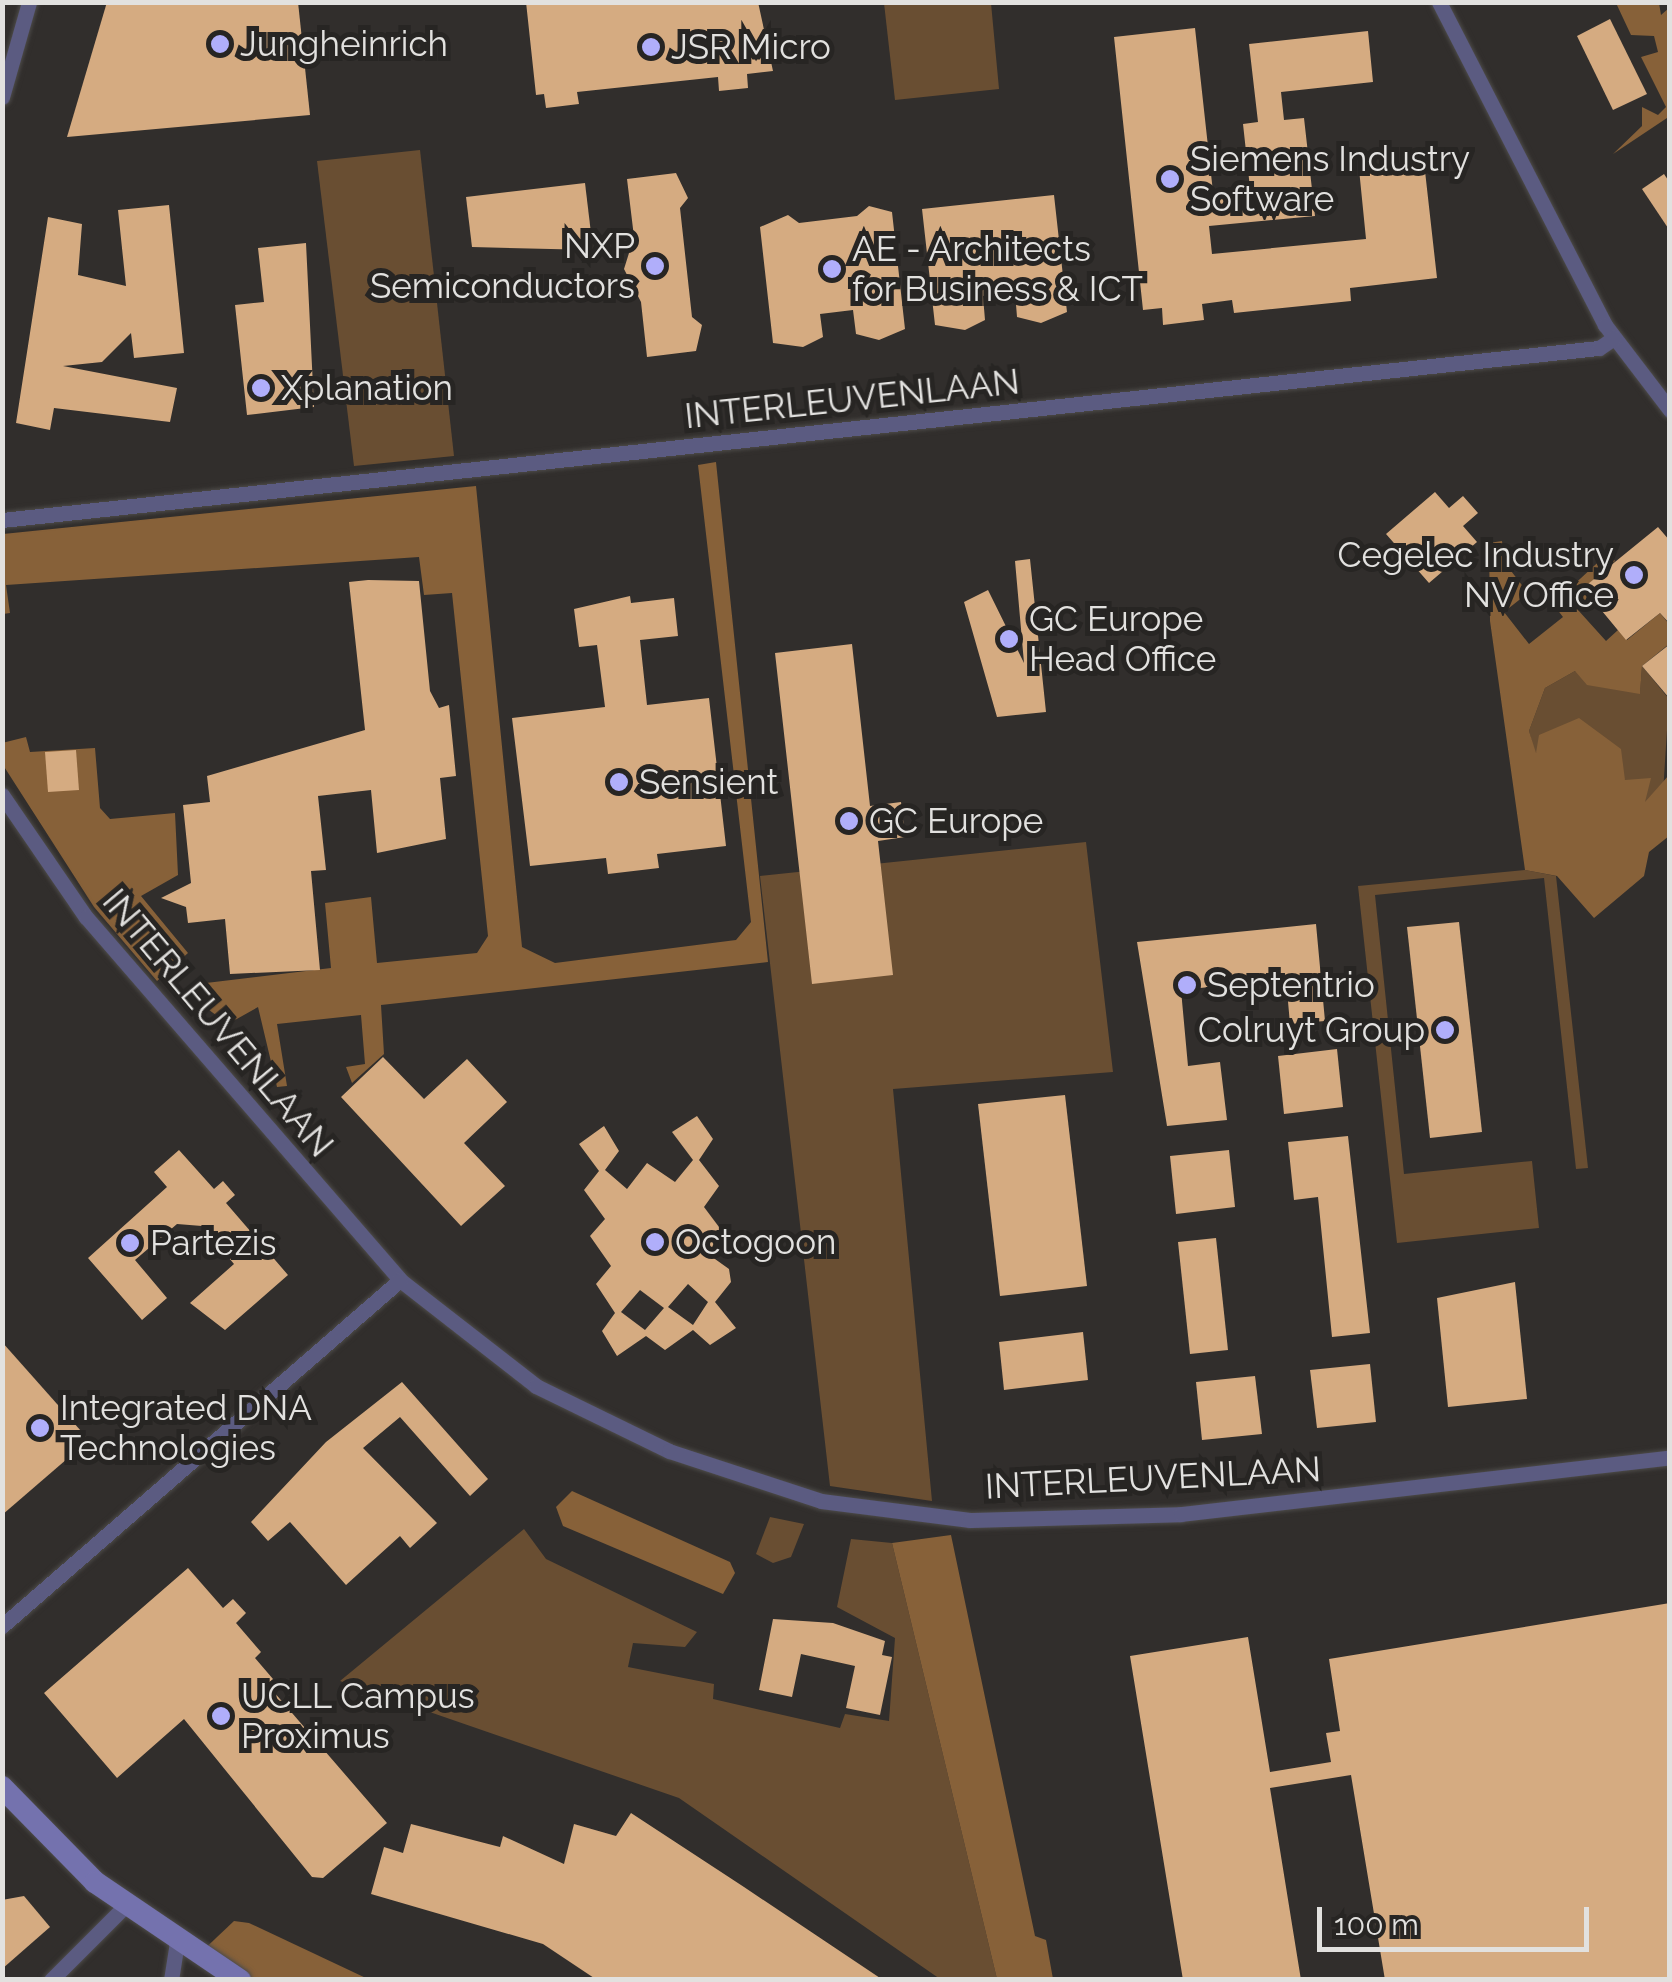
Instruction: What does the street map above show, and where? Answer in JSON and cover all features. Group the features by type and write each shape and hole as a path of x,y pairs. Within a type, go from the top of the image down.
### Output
{"street":[{"path":"2,97 29,2"},
{"path":"1439,2 1614,338 1670,410"},
{"name":"INTERLEUVENLAAN","path":"2,520 1598,348 1614,338"},
{"name":"INTERLEUVENLAAN","path":"2,794 86,916 400,1280 580,1413 821,1501 970,1520 1181,1514 1670,1457"},
{"path":"2,1626 400,1280"},
{"path":"2,1787 125,1906 177,1944 240,1980"},
{"path":"51,1980 125,1906"},
{"path":"171,1980 177,1944"}],"shaded area":[{"path":"884,3 991,3 999,89 895,100"},
{"path":"1616,3 1659,3 1661,15 1669,8 1670,116 1613,154 1642,126 1642,107 1658,115 1666,107 1641,57 1658,52 1654,36 1631,35"},
{"path":"420,150 454,456 354,466 317,161"},
{"path":"716,462 768,962 381,1005 384,1054 352,1083 346,1067 365,1064 361,1015 277,1024 287,1086 277,1087 258,1007 228,1024 201,1004 206,983 331,968 325,903 371,897 377,963 477,953 488,936 452,593 424,595 419,557 6,585 10,613 3,614 3,534 476,486 522,947 555,963 736,940 751,922 698,465"},
{"path":"1502,541 1505,563 1528,593 1504,612 1529,644 1563,617 1553,604 1608,553 1615,561 1584,588 1591,598 1578,610 1606,641 1618,630 1627,640 1660,613 1669,624 1669,644 1642,666 1640,694 1587,685 1575,671 1545,688 1529,731 1536,753 1539,735 1579,718 1621,749 1625,780 1651,778 1645,802 1669,775 1669,836 1649,852 1644,876 1594,918 1557,876 1525,870 1490,621 1489,543"},
{"path":"1642,666 1669,699 1663,793 1644,803 1619,773 1543,745 1535,754 1529,731 1545,688 1575,671 1640,693"},
{"path":"26,737 30,752 95,748 100,808 110,819 175,813 178,875 141,896 188,953 157,981 94,907 3,765 2,743"},
{"path":"1086,842 1113,1072 893,1089 932,1501 830,1486 760,876"},
{"path":"1525,870 1556,876 1588,1168 1576,1169 1544,878 1375,895 1404,1174 1532,1161 1539,1228 1397,1243 1358,886"},
{"path":"572,1491 730,1562 735,1573 723,1594 563,1526 556,1507"},
{"path":"770,1517 804,1524 791,1557 773,1563 756,1554"},
{"path":"524,1529 546,1559 697,1632 685,1647 633,1643 628,1667 714,1684 713,1699 840,1728 845,1714 889,1721 895,1638 837,1607 851,1539 892,1543 997,1979 940,1979 679,1798 340,1681"},
{"path":"951,1535 1035,1936 1046,1940 1053,1979 997,1979 892,1543"},
{"path":"234,1921 249,1923 368,1979 235,1979 197,1956"}],"building":[{"name":"Jungheinrich","path":"107,2 298,2 310,115 67,137"},
{"name":"JSR Micro","path":"526,2 758,2 773,71 747,74 748,88 719,91 718,77 577,92 579,104 546,108 544,94 536,95"},
{"path":"1610,19 1647,94 1613,110 1577,36"},
{"name":"Siemens Industry Software","path":"1195,28 1213,192 1250,188 1243,124 1258,122 1249,44 1368,31 1373,82 1281,92 1284,120 1304,118 1315,216 1209,226 1212,254 1366,239 1359,169 1424,162 1437,278 1350,288 1351,301 1234,313 1232,300 1202,304 1204,320 1163,325 1162,308 1143,310 1114,37"},
{"name":"NXP Semiconductors","path":"676,173 688,198 680,208 692,317 702,325 696,351 647,357 641,302 624,269 634,237 627,179"},
{"path":"1664,174 1670,183 1670,231 1642,189"},
{"path":"585,183 593,250 472,247 466,197"},
{"name":"AE - Architects for Business & ICT","path":"1054,195 1067,312 1041,323 1017,317 1015,292 983,296 985,320 965,330 935,325 922,209"},
{"path":"169,205 184,353 134,358 131,333 102,362 63,366 177,388 170,422 54,408 50,430 16,423 48,217 82,224 78,275 126,286 118,210"},
{"name":"AE - Architects for Business & ICT","path":"869,206 892,212 905,329 879,340 856,334 853,310 820,314 823,337 803,347 773,343 760,227 788,215 799,223 857,216"},
{"path":"306,243 314,407 247,415 235,305 264,302 258,248"},
{"path":"1435,492 1449,508 1463,496 1478,513 1463,526 1477,542 1429,583 1386,534"},
{"name":"Cegelec Industry NV Office","path":"1658,527 1670,541 1670,624 1660,613 1626,640 1583,588"},
{"name":"GC Europe Head Office","path":"1030,559 1046,712 997,717 964,602 988,590 1024,663 1015,561"},
{"path":"419,581 430,691 439,708 449,705 456,776 440,778 446,839 377,853 371,790 318,796 326,870 311,871 320,970 230,974 225,919 188,923 186,907 161,898 191,883 183,805 210,802 207,776 365,730 349,582"},
{"name":"Sensient","path":"630,596 631,603 674,598 678,636 640,640 647,705 709,698 726,846 657,854 659,868 608,874 606,858 530,866 512,718 605,707 597,645 579,647 574,609"},
{"name":"GC Europe","path":"852,644 870,806 901,802 905,837 878,841 893,975 812,984 775,653"},
{"name":"Cegelec Industry NV Office","path":"1670,644 1670,699 1642,666"},
{"path":"76,750 79,790 48,792 45,752"},
{"name":"Colruyt Group","path":"1459,922 1482,1132 1430,1138 1407,927"},
{"name":"Septentrio","path":"1316,924 1325,1021 1290,1024 1286,979 1181,990 1188,1066 1220,1062 1227,1120 1167,1126 1137,942"},
{"path":"1337,1049 1343,1107 1284,1114 1278,1056"},
{"path":"383,1057 424,1099 467,1059 507,1102 464,1143 505,1186 461,1226 341,1097"},
{"path":"1065,1095 1087,1286 1000,1296 978,1104"},
{"name":"Octogoon","path":"697,1116 713,1139 699,1160 719,1186 704,1207 725,1235 708,1254 729,1269 731,1282 715,1302 736,1328 710,1345 693,1330 665,1350 646,1336 617,1356 602,1331 615,1313 596,1284 611,1266 590,1236 605,1219 584,1190 599,1171 579,1144 604,1126 619,1151 605,1170 627,1189 647,1163 675,1182 693,1160 672,1132","holes":["688,1284 708,1302 693,1325 668,1307","640,1290 664,1308 645,1330 621,1312"]},
{"path":"1348,1136 1370,1333 1332,1337 1318,1197 1294,1200 1288,1142"},
{"name":"Partezis","path":"179,1150 214,1189 223,1181 235,1195 226,1203 288,1275 225,1330 190,1303 234,1264 202,1226 177,1224 135,1260 167,1298 142,1320 88,1258 167,1187 154,1172"},
{"path":"1229,1150 1235,1207 1176,1214 1170,1156"},
{"path":"1216,1238 1228,1350 1190,1354 1178,1242"},
{"path":"1515,1282 1527,1399 1448,1407 1437,1298"},
{"path":"1083,1332 1088,1380 1004,1390 999,1342"},
{"name":"Integrated DNA Technologies","path":"2,1342 89,1440 2,1515"},
{"path":"1370,1364 1376,1422 1317,1428 1310,1370"},
{"path":"1255,1376 1262,1434 1202,1440 1196,1382"},
{"path":"402,1382 488,1479 470,1496 400,1417 363,1448 437,1523 410,1548 400,1536 346,1585 290,1522 268,1541 251,1522 326,1442"},
{"path":"188,1568 223,1608 233,1599 246,1613 236,1623 261,1652 255,1658 273,1679 267,1684 387,1823 323,1878 312,1877 184,1719 117,1778 44,1693"},
{"path":"1670,1603 1670,1980 1385,1980 1351,1775 1270,1788 1301,1980 1183,1980 1130,1656 1248,1637 1270,1772 1331,1762 1326,1733 1340,1731 1329,1659"},
{"path":"773,1619 833,1623 885,1641 882,1655 892,1657 880,1715 846,1708 855,1666 801,1654 792,1697 759,1690"},
{"path":"631,1813 883,1980 597,1980 543,1944 371,1894 384,1847 403,1853 411,1824 500,1847 503,1836 564,1864 574,1824 616,1836"},
{"path":"24,1896 50,1927 2,1969 2,1900"}],"place":[{"name":"Jungheinrich","path":"220,44"},
{"name":"JSR Micro","path":"651,47"},
{"name":"Siemens Industry Software","path":"1170,179"},
{"name":"NXP Semiconductors","path":"655,266"},
{"name":"AE - Architects for Business & ICT","path":"832,269"},
{"name":"Xplanation","path":"261,388"},
{"name":"Cegelec Industry NV Office","path":"1634,575"},
{"name":"GC Europe Head Office","path":"1009,639"},
{"name":"Sensient","path":"619,782"},
{"name":"GC Europe","path":"849,821"},
{"name":"Septentrio","path":"1187,985"},
{"name":"Colruyt Group","path":"1445,1030"},
{"name":"Octogoon","path":"655,1242"},
{"name":"Partezis","path":"130,1243"},
{"name":"Integrated DNA Technologies","path":"40,1428"},
{"name":"UCLL Campus Proximus","path":"221,1716"}]}
